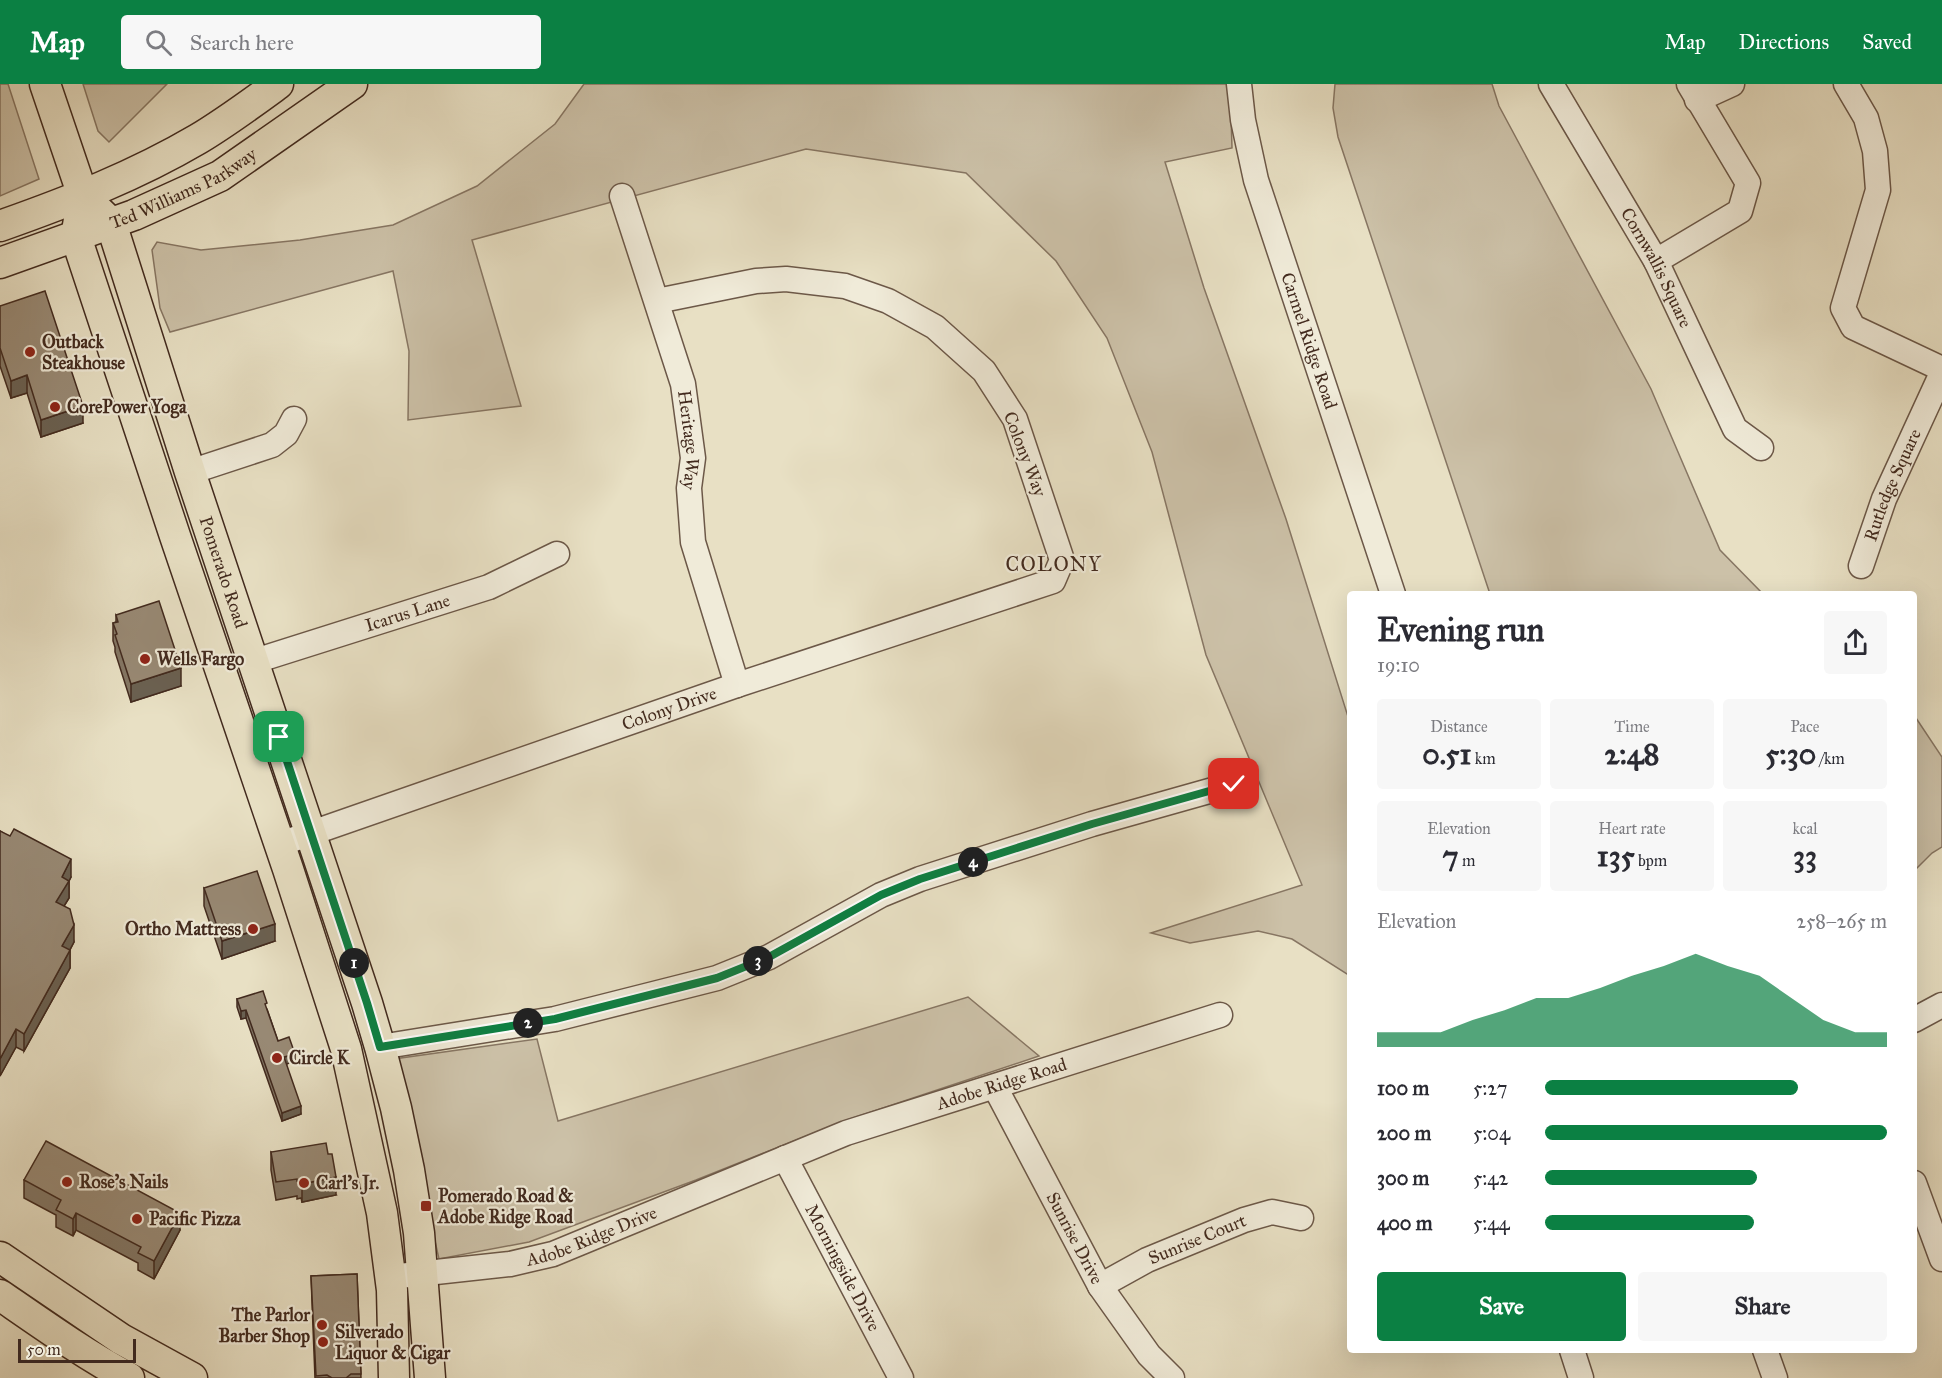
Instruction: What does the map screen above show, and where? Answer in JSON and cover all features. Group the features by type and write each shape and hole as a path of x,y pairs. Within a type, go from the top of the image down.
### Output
{"main road":[{"name":"Pomerado Road","path":"45,84 82,196 76,237 280,844 346,1049 382,1213 390,1277 394,1378"},
{"name":"Ted Williams Parkway","path":"0,226 82,196 199,139 278,84"},
{"name":"Ted Williams Parkway","path":"0,263 134,215 220,176 352,84"},
{"name":"Pomerado Road","path":"82,196 111,224 190,472 255,661 380,1047 396,1108 419,1233 430,1378"},
{"path":"0,1257 121,1339 192,1378"},
{"path":"0,1295 46,1328 129,1378"}],"street":[{"name":"Carmel Ridge Road","path":"1239,84 1243,120 1256,180 1392,591"},
{"name":"Cornwallis Square","path":"1551,84 1656,261 1735,429 1761,448"},
{"path":"1656,261 1740,211 1748,183 1693,92 1732,84"},
{"path":"1846,84 1866,118 1875,151 1878,190 1843,309 1853,327 1942,371"},
{"name":"Heritage Way","path":"622,196 683,384 693,458 688,488 693,543 737,685"},
{"name":"Colony Way","path":"657,301 756,281 786,279 845,285 888,301 935,327 984,371 1015,419 1062,560 1058,573"},
{"name":"Rutledge Square","path":"1861,566 1884,499 1942,371"},
{"path":"190,472 272,446 286,434 294,419"},
{"name":"Icarus Lane","path":"255,661 489,587 557,554"},
{"name":"Colony Drive","path":"280,844 737,685 1053,581 1058,573"},
{"path":"380,1047 555,1019 717,978 769,957 881,895 920,879 1092,824 1234,784"},
{"path":"1917,1018 1942,1005"},
{"name":"Adobe Ridge Road","path":"785,1158 846,1133 1220,1015"},
{"name":"Sunrise Drive","path":"995,1087 1100,1286 1149,1355 1172,1378"},
{"name":"Adobe Ridge Drive","path":"390,1277 510,1264 553,1254 785,1158"},
{"name":"Morningside Drive","path":"785,1158 901,1378"},
{"path":"1917,1199 1923,1232 1942,1259"},
{"name":"Sunrise Court","path":"1100,1286 1147,1260 1244,1220 1272,1212 1301,1218"},
{"path":"1573,1353 1581,1378"},
{"path":"1767,1353 1775,1378"}],"shaded area":[{"path":"0,84 8,84 39,179 0,196"},
{"path":"83,84 167,84 109,142 98,131"},
{"path":"584,84 1230,84 1232,148 1165,162 1204,288 1286,519 1347,713 1347,974 1292,939 1258,931 1190,943 1151,933 1302,885 1206,655 1152,452 1107,338 1056,261 966,173 806,149 472,240 521,406 408,420 409,351 393,271 170,332 160,308 152,250 157,242 201,250 300,240 393,225 477,186 555,124"},
{"path":"1335,84 1492,84 1499,106 1651,389 1720,550 1760,591 1489,591 1338,137 1333,108"},
{"path":"1917,720 1942,757 1942,847 1932,853 1917,868"},
{"path":"968,997 1039,1056 844,1121 696,1180 529,1242 439,1259 394,1059 537,1039 558,1121"}],"building":[{"path":"45,291 83,406 41,420 27,375 11,381 0,348 0,306"},
{"path":"159,601 181,668 131,684 113,623 118,622 116,615"},
{"path":"14,829 71,859 62,877 69,881 56,902 70,909 74,925 62,946 70,950 24,1034 16,1029 0,1059 0,831 10,836"},
{"path":"257,871 275,924 222,941 204,888"},
{"path":"263,991 267,1003 265,1004 278,1041 289,1037 295,1054 284,1057 301,1106 282,1113 246,1010 241,1011 237,999"},
{"path":"46,1141 180,1213 154,1261 138,1253 141,1247 76,1213 73,1219 56,1210 61,1200 24,1180"},
{"path":"326,1143 328,1154 332,1154 336,1177 302,1184 297,1179 276,1182 271,1152"},
{"path":"357,1274 361,1374 351,1374 346,1378 316,1376 311,1276"}],"place":[{"name":"Outback Steakhouse","path":"30,352"},
{"name":"CorePower Yoga","path":"55,407"},
{"name":"Wells Fargo","path":"145,659"},
{"name":"Ortho Mattress","path":"253,929"},
{"name":"Circle K","path":"277,1058"},
{"name":"Rose's Nails","path":"67,1182"},
{"name":"Carl's Jr.","path":"304,1183"},
{"name":"Pomerado Road & Adobe Ridge Road","path":"426,1206"},
{"name":"Pacific Pizza","path":"137,1219"},
{"name":"The Parlor Barber Shop","path":"322,1325"},
{"name":"Silverado Liquor & Cigar","path":"323,1342"}],"district":[{"name":"COLONY","path":"1054,564"}],"route":[{"path":"279,737 380,1047 555,1019 717,978 769,957 881,895 920,879 1092,824 1234,784"}]}
